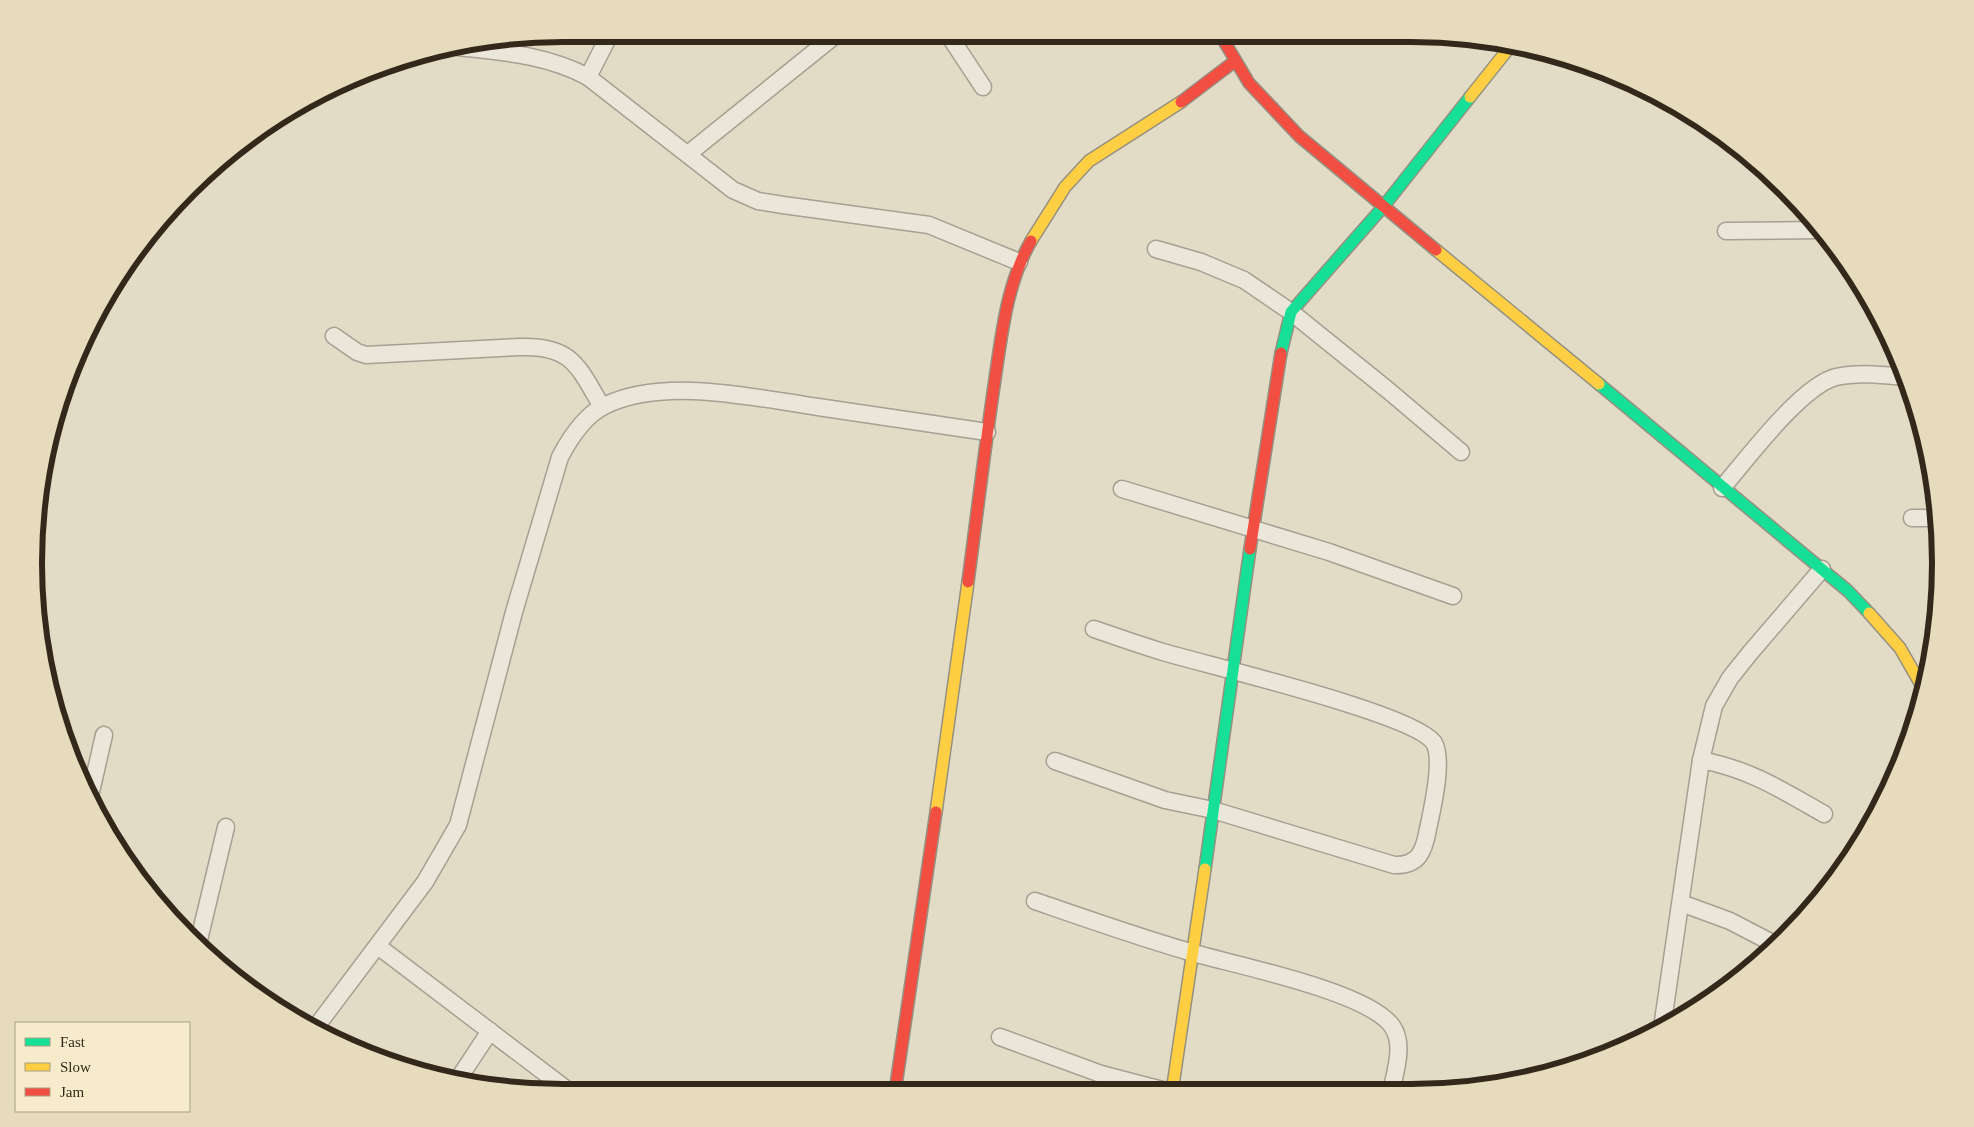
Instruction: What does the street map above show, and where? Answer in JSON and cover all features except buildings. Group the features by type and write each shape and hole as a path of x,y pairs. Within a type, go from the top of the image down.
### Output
{"street":[{"path":"588,77 606,42"},
{"path":"688,154 827,42"},
{"path":"953,42 983,87"},
{"path":"1224,42 1260,97 1299,136 1822,569 1881,625 1906,657 1918,678"},
{"path":"480,50 536,57 571,68 588,77 732,190 758,201 916,222 951,233 1019,262"},
{"path":"1172,1084 1193,953 1232,669 1273,394 1291,312 1383,207 1506,52"},
{"path":"896,1084 959,658 987,432 1005,315 1019,262 1045,216 1065,187 1089,161 1185,99 1235,61"},
{"path":"1726,230 1810,230"},
{"path":"1156,249 1201,262 1244,280 1291,312 1389,390 1461,452"},
{"path":"334,336 357,352 366,355 519,346 537,346 551,349 567,356 577,364 602,407"},
{"path":"1722,488 1799,400 1816,385 1835,378 1856,375 1897,377"},
{"path":"319,1023 425,882 458,825 514,612 560,457 572,435 602,407 615,401 648,394 687,392 731,395 987,432"},
{"path":"1122,490 1253,531 1329,552 1453,596"},
{"path":"1912,518 1929,518"},
{"path":"1663,1019 1701,760 1714,706 1730,678 1822,569"},
{"path":"1055,761 1165,800 1213,810 1380,862 1404,865 1412,863 1426,840 1434,802 1437,754 1435,745 1428,736 1399,721 1232,669 1161,651 1094,629"},
{"path":"92,786 104,735"},
{"path":"1701,760 1726,764 1750,773 1824,814"},
{"path":"200,936 226,827"},
{"path":"1035,901 1193,953 1270,972 1373,1009 1394,1028 1398,1041 1393,1084"},
{"path":"1680,903 1730,921 1769,941"},
{"path":"378,946 559,1084"},
{"path":"462,1074 490,1031"},
{"path":"1000,1037 1101,1074 1140,1084"}],"traffic: fast":[{"path":"1281,353 1291,312 1383,207 1470,97"},
{"path":"1599,384 1848,591 1869,613"},
{"path":"1205,869 1250,549"}],"traffic: slow":[{"path":"1470,97 1506,52"},
{"path":"1031,241 1065,187 1089,161 1181,102"},
{"path":"1436,250 1599,384"},
{"path":"936,812 968,582"},
{"path":"1869,613 1900,648 1918,679"},
{"path":"1173,1084 1205,869"}],"traffic: jam":[{"path":"1225,42 1249,83 1299,136 1436,250"},
{"path":"1181,102 1235,61"},
{"path":"968,582 1003,326 1016,274 1031,241"},
{"path":"1250,549 1281,353"},
{"path":"896,1084 936,812"}]}
